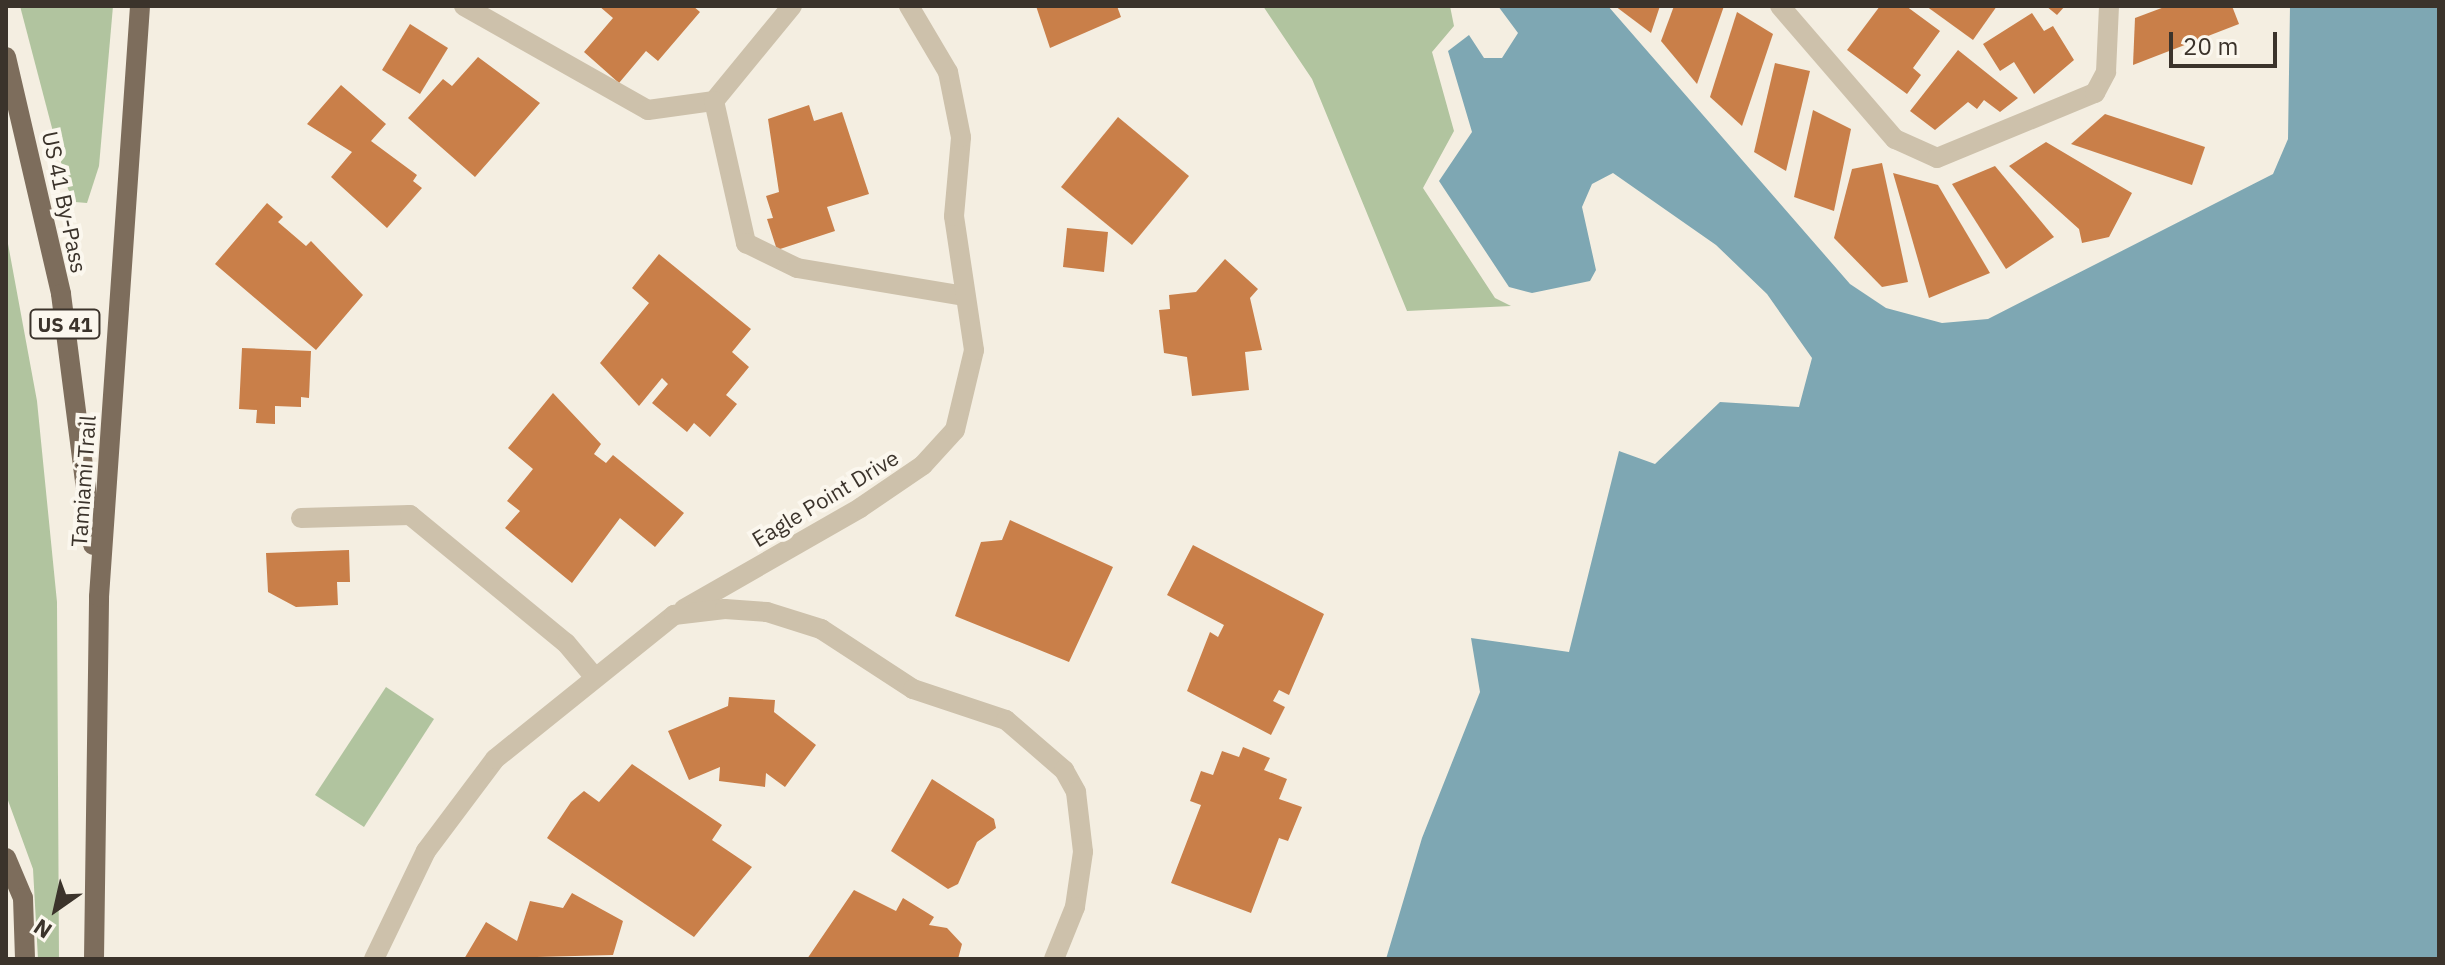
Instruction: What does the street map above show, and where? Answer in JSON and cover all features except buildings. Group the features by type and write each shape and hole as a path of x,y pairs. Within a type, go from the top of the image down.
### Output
{"main road":[{"name":"Tamiami Trail","path":"94,959 99,597 140,6"},
{"name":"US 41 By-Pass","path":"6,57 61,294 99,597"},
{"path":"6,858 23,898 25,959"}],"street":[{"path":"464,6 648,110 714,101 792,6"},
{"name":"Eagle Point Drive","path":"374,959 397,902 468,790 529,725 592,674 674,615 860,508 948,442 965,403 974,350 954,216 956,97 909,6"},
{"path":"1785,7 1889,133 1915,152 1948,158 2084,100 2106,72 2109,6"},
{"path":"714,101 746,243 797,268 964,296"},
{"path":"301,518 410,515 566,643 592,674"},
{"name":"Eagle Point Drive","path":"674,615 725,609 801,621 913,689 967,702 1041,745 1064,770 1082,820 1075,907 1054,959"}],"green space":[{"path":"20,6 113,6 99,166 87,203 75,202 68,189"},
{"path":"1263,6 1450,6 1454,26 1432,52 1454,131 1423,188 1495,298 1511,306 1407,311 1312,79"},
{"path":"6,233 37,401 57,602 59,959 38,959 33,869 6,795"},
{"path":"386,687 434,719 364,827 315,795"}],"water":[{"path":"1498,6 1608,6 1850,284 1886,308 1942,323 1988,319 2273,174 2288,139 2290,6 2439,6 2439,959 1386,959 1422,838 1480,692 1471,638 1569,652 1619,451 1655,464 1720,402 1799,407 1812,358 1767,294 1716,245 1613,173 1592,184 1582,207 1596,270 1590,281 1532,293 1509,287 1439,181 1472,132 1448,51 1469,35 1484,58 1502,58 1518,33"}]}
